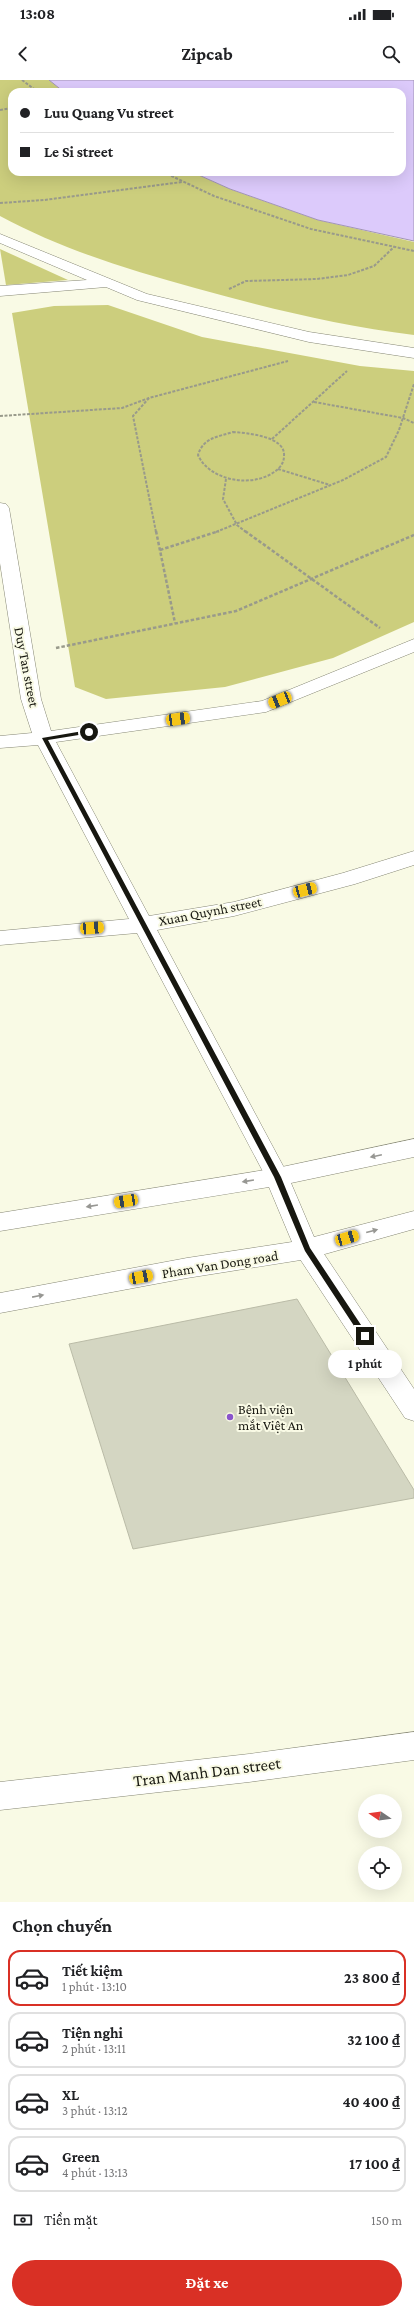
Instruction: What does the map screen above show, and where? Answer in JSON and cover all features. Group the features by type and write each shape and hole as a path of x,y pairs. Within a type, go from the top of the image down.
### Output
{"street":[{"path":"0,238 142,297 309,337 414,352"},
{"path":"0,291 109,283"},
{"name":"Duy Tan street","path":"0,508 3,558 24,654 31,699 44,738 277,1177 307,1249 414,1410"},
{"path":"0,742 44,738 266,706 411,647"},
{"name":"Xuan Quynh street","path":"0,938 142,925 234,909 348,879 414,858"},
{"path":"0,1222 277,1177 414,1148"},
{"name":"Pham Van Dong road","path":"0,1303 188,1268 307,1249 414,1220"},
{"name":"Tran Manh Dan street","path":"0,1796 249,1768 414,1746"}],"path":[{"path":"22,80 33,88"},
{"path":"171,176 214,196 310,230 414,251"},
{"path":"0,203 44,200 183,182"},
{"path":"187,308 246,281 317,279 348,275 374,266 394,247"},
{"path":"272,439 374,347"},
{"path":"0,416 122,408 150,398 294,360"},
{"path":"160,550 237,525 331,486 386,457 403,418 414,384"},
{"path":"150,398 132,416 175,623"},
{"path":"314,402 403,418 414,422"},
{"path":"233,432 261,435 272,439 280,446 284,453 284,462 278,469 269,475 255,479 226,479 203,469 198,461 197,453 201,446 220,435 233,432"},
{"path":"278,469 331,486"},
{"path":"226,479 223,499 237,525 311,579 411,647"},
{"path":"24,654 236,610 414,535"}],"green space":[{"path":"0,80 49,80 59,88 8,88 8,176 201,176 230,189 318,220 414,242 414,335 359,327 304,316 249,303 170,281 71,249 0,216"},
{"path":"0,249 68,280 6,285"},
{"path":"108,305 202,337 360,366 414,371 414,622 333,658 225,687 106,699 75,687 12,313 54,306"}],"shaded area":[{"path":"49,80 414,80 414,241 318,220 230,189 201,176 406,176 406,88 59,88"}],"building":[{"name":"Bệnh viện mắt Việt An","path":"297,1299 414,1490 414,1498 133,1549 69,1344"}],"place":[{"name":"Bệnh viện mắt Việt An","path":"230,1417"}],"route":[{"path":"89,732 44,738 277,1177 307,1249 365,1336"}]}
